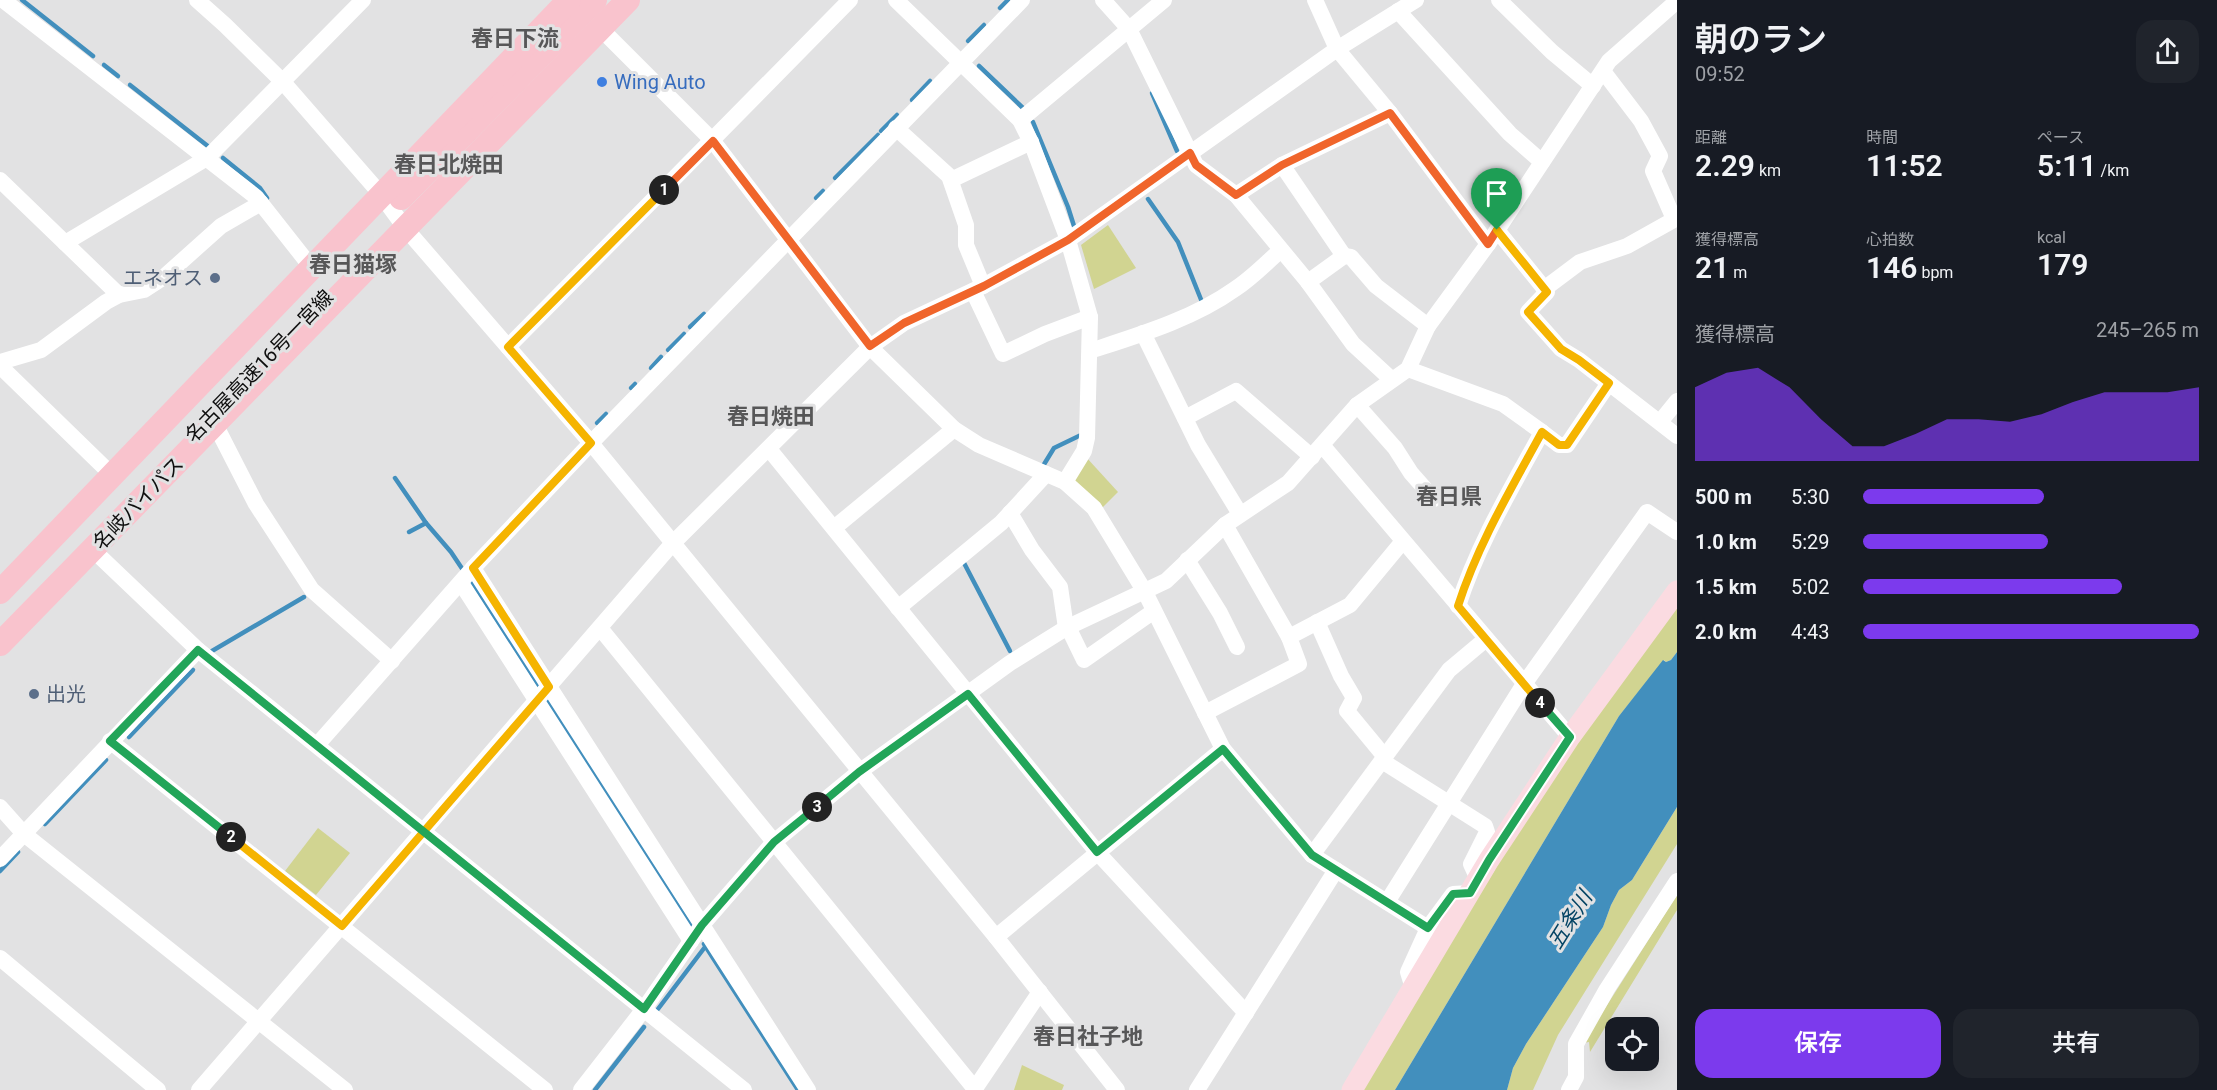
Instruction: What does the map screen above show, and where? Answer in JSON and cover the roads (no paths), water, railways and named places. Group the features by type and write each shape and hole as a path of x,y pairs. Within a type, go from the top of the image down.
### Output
{"highway":[{"path":"5,583 108,471 561,0"},
{"name":"名古屋高速16号一宮線","path":"5,583 569,0"},
{"path":"5,583 74,533 594,0"},
{"name":"名古屋高速16号一宮線","path":"0,630 618,0"},
{"name":"名岐バイパス","path":"0,644 628,0"}],"main road":[{"path":"1352,1090 1474,886 1570,737 1677,591"}],"street":[{"path":"3,0 256,197 308,263"},
{"path":"197,0 283,82 378,191 406,229 591,443 996,937 1118,1090"},
{"path":"65,243 207,158 363,0"},
{"path":"508,347 850,0"},
{"path":"896,0 1020,120 1031,142 1068,240 1090,317 1090,351 1087,438 1084,451 1065,482"},
{"path":"318,746 473,568 788,239 1022,0"},
{"path":"1103,0 1129,29 1196,165 1236,195 1308,282 1353,344 1391,380"},
{"path":"1020,120 1164,0"},
{"path":"1315,0 1336,50 1492,237 1547,292 1528,312 1561,349 1579,360 1677,436"},
{"path":"199,1090 672,544 870,346 904,323 978,289 1068,240 1336,50 1416,0"},
{"path":"1499,0 1552,52 1593,86"},
{"path":"581,1090 644,1009 702,925 774,842 859,772 1010,663 1067,628 1166,581 1225,525 1288,483 1357,405 1408,369 1428,326 1492,237 1609,61 1677,1"},
{"path":"1398,11 1510,134 1542,162"},
{"path":"600,28 713,141 870,346 954,429 979,445 1065,482 1094,508 1145,592 1223,749 1312,855 1428,928"},
{"path":"1544,289 1580,262 1627,246 1675,222 1653,171 1660,156 1641,121 1603,71"},
{"path":"1236,195 1282,165 1390,113"},
{"path":"897,128 950,176 966,225 966,245 978,289 1003,354 1045,334 1090,317"},
{"path":"951,180 1031,142"},
{"path":"1282,165 1344,256"},
{"path":"0,180 119,296"},
{"path":"108,471 0,364 40,350 106,302 119,296 144,290 164,277 221,226 261,203"},
{"path":"1090,351 1202,309 1233,291 1281,250"},
{"path":"1308,282 1344,256 1351,256 1376,286 1428,326"},
{"path":"1143,333 1198,445 1240,514"},
{"path":"1408,369 1503,404 1559,445 1567,445 1609,383"},
{"path":"1185,418 1236,391 1317,451 1403,541 1570,737"},
{"path":"1659,422 1677,401"},
{"path":"1357,405 1395,448 1411,474 1434,499"},
{"path":"215,424 256,504 312,590 392,661"},
{"path":"834,528 954,429"},
{"path":"1458,606 1469,573 1492,524 1542,432"},
{"path":"769,449 1097,852 1246,1013"},
{"path":"898,608 1001,523 1046,474"},
{"path":"1388,902 1524,684 1647,512 1677,532"},
{"path":"1010,513 1032,550 1060,587 1067,628 1084,660 1154,611"},
{"path":"1205,712 1299,664 1289,637 1225,525"},
{"path":"1289,637 1350,605 1403,541"},
{"path":"92,549 198,650 744,1090"},
{"path":"1187,560 1220,613 1237,647"},
{"path":"473,568 808,1090"},
{"path":"461,583 691,941"},
{"path":"1317,622 1341,676 1354,698 1347,711 1384,759 1485,826 1487,832 1471,864 1474,886 1453,894 1428,928 1408,972 1413,988"},
{"path":"600,628 974,1090 1040,992"},
{"path":"1312,855 1449,670 1486,639"},
{"path":"0,859 198,650"},
{"path":"110,741 545,1090"},
{"path":"996,937 1223,749"},
{"path":"0,807 24,834 345,1090"},
{"path":"1197,1090 1336,870"},
{"path":"1569,1090 1576,1077 1576,1044 1607,989 1677,881"},
{"path":"0,958 158,1090"}],"water":[{"name":"五条川","path":"1677,652 1677,807 1632,880 1619,890 1603,927 1526,1044 1513,1068 1507,1090 1395,1090 1619,716 1663,660 1666,662 1671,660"}],"waterway":[{"path":"22,0 93,56"},
{"path":"1000,8 1008,0"},
{"path":"968,41 984,25"},
{"path":"104,65 118,76"},
{"path":"979,66 1023,108"},
{"path":"912,100 930,81"},
{"path":"130,85 209,147"},
{"path":"1152,93 1177,151"},
{"path":"881,131 897,115"},
{"path":"1033,122 1074,226"},
{"path":"835,178 878,135"},
{"path":"223,158 260,188 267,198"},
{"path":"816,198 823,191"},
{"path":"1148,199 1178,242 1202,302"},
{"path":"690,327 704,314"},
{"path":"668,350 684,334"},
{"path":"651,368 661,357"},
{"path":"631,388 635,384"},
{"path":"597,423 606,414"},
{"path":"1043,466 1054,448 1081,435"},
{"path":"395,478 426,523 463,570"},
{"path":"409,532 426,523"},
{"path":"964,563 1010,651"},
{"path":"470,579 540,688"},
{"path":"212,651 304,597"},
{"path":"129,737 193,670"},
{"path":"548,701 691,926"},
{"path":"45,824 106,760"},
{"path":"0,871 18,852"},
{"path":"704,944 798,1090"},
{"path":"658,1009 705,947"},
{"path":"595,1090 644,1027"}],"place":[{"name":"Wing Auto","path":"602,82"},
{"name":"エネオス","path":"215,278"},
{"name":"出光","path":"34,694"}],"district":[{"name":"春日下流","path":"515,38"},
{"name":"春日北焼田","path":"449,164"},
{"name":"春日猫塚","path":"353,264"},
{"name":"春日焼田","path":"771,416"},
{"name":"春日県","path":"1449,496"},
{"name":"春日社子地","path":"1088,1036"}]}
